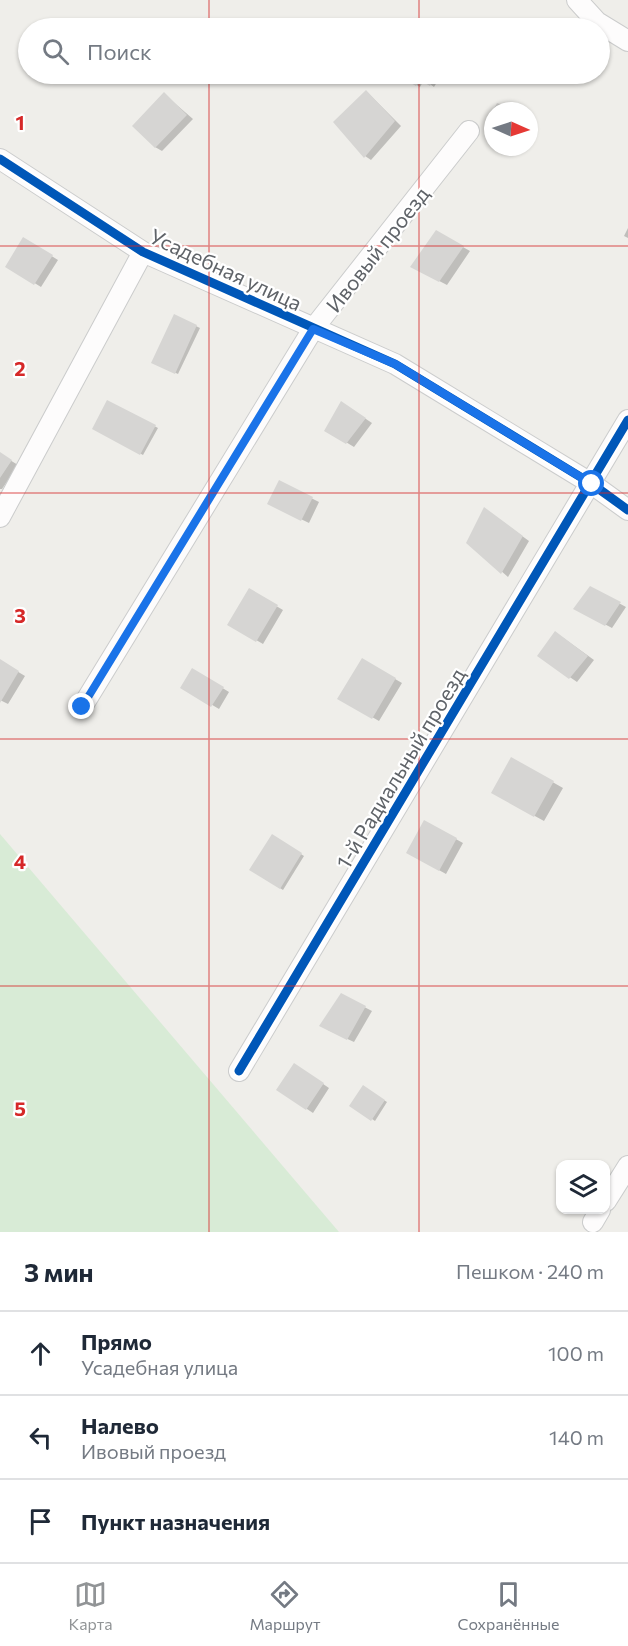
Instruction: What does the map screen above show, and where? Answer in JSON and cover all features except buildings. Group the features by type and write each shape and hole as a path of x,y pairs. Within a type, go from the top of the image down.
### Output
{"street":[{"path":"577,0 593,18"},
{"path":"610,30 628,41"},
{"name":"Ивовый проезд","path":"82,707 313,329 469,131"},
{"name":"Усадебная улица","path":"0,159 143,252 395,364 592,484 628,510"},
{"path":"0,517 143,252"},
{"name":"1-й Радиальный проезд","path":"239,1071 592,484 628,420"},
{"path":"610,1195 628,1166"}],"green space":[{"path":"0,834 339,1232 0,1232"}],"cycle path":[{"path":"0,159 143,252 395,364 592,484 628,510"},
{"path":"239,1071 628,420"}],"route":[{"path":"82,707 313,329 395,364 592,484"}]}
